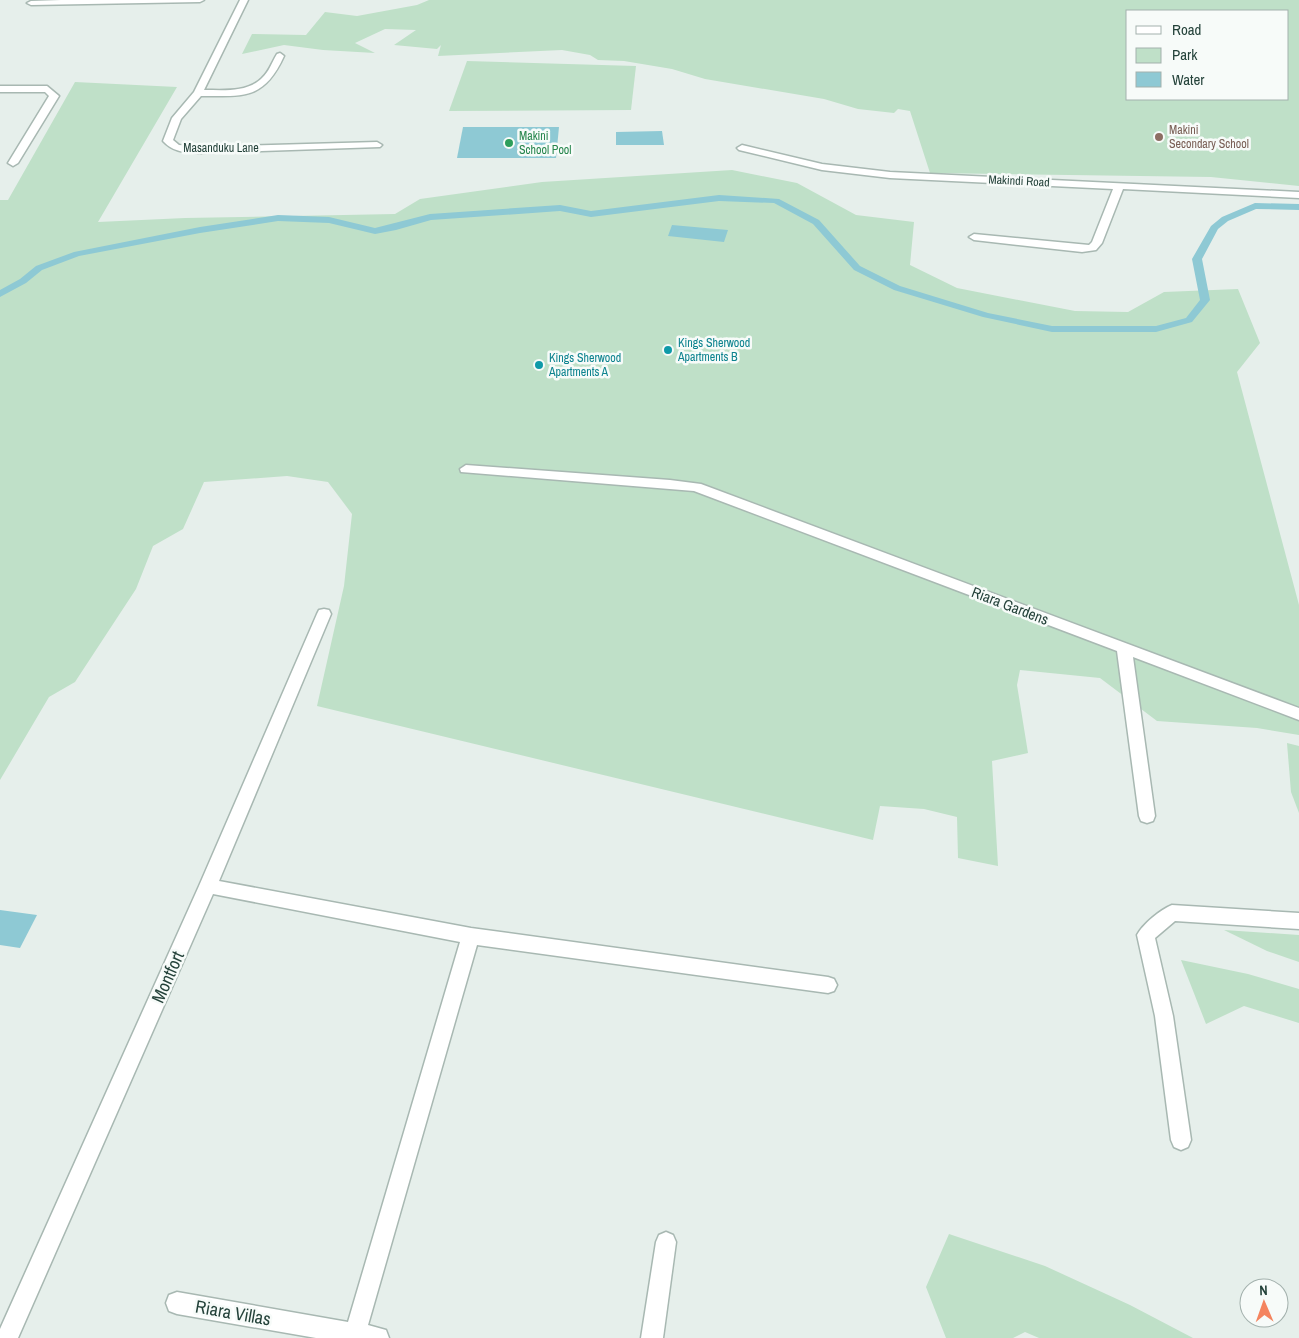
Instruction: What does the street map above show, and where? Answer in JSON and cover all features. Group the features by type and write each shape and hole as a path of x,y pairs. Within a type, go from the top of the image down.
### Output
{"street":[{"path":"30,3 200,0"},
{"name":"Masanduku Lane","path":"244,0 198,93 177,118 168,141 176,148 201,150 377,145"},
{"path":"198,93 245,92 257,88 271,76 280,56"},
{"path":"0,89 47,89 54,96 13,163"},
{"name":"Makindi Road","path":"742,148 822,167 890,175 1299,195"},
{"path":"974,237 1082,249 1092,248 1097,244 1119,186"},
{"name":"Riara Gardens","path":"466,470 670,484 696,488 1299,714"},
{"name":"Montfort","path":"7,1338 208,886 324,614"},
{"path":"1124,649 1147,816"},
{"path":"208,886 471,936 828,985"},
{"path":"1181,1140 1164,1016 1146,935 1172,913 1299,921"},
{"path":"356,1334 471,936"},
{"path":"652,1338 666,1242"},
{"name":"Riara Villas","path":"177,1303 378,1338"}],"green space":[{"path":"429,0 1299,0 1299,186 1211,177 930,173 910,111 898,109 894,113 858,109 824,99 705,79 672,69 624,61 598,60 590,55 562,50 438,56 441,45 437,49 394,45 416,30 385,29 355,43 375,53 323,50 284,45 242,54 252,34 306,35 325,12 357,16 417,5"},
{"path":"467,61 636,66 631,110 449,111"},
{"path":"75,82 177,87 98,222 185,218 395,214 420,199 542,182 732,170 797,183 856,215 914,222 910,265 957,288 1075,311 1128,312 1164,292 1238,289 1260,343 1237,372 1299,605 1299,735 1257,728 1157,721 1100,678 1020,670 1017,685 1028,753 992,761 998,866 958,858 957,817 924,809 880,806 873,840 317,706 344,586 352,514 328,482 287,476 204,482 183,529 153,546 136,589 75,682 49,697 0,780 0,200 8,200"},
{"path":"1287,743 1299,746 1299,813 1291,792"},
{"path":"1224,930 1299,935 1299,962 1267,951"},
{"path":"1181,960 1248,974 1299,989 1299,1023 1244,1006 1206,1024"},
{"path":"949,1234 1045,1266 1130,1305 1193,1338 1039,1338 1025,1332 1013,1338 946,1338 926,1287"}],"water":[{"name":"Makini School Pool","path":"463,127 559,127 556,158 457,158"},
{"path":"662,131 664,145 616,145 616,132"},
{"path":"672,225 728,230 724,242 668,236"},
{"path":"0,910 37,915 20,948 0,945"}],"waterway":[{"path":"0,294 23,281 39,268 77,254 200,230 278,218 329,220 375,231 393,228 430,217 560,208 591,214 719,198 776,201 816,222 857,268 897,288 986,315 1052,329 1156,329 1189,320 1205,300 1197,259 1214,228 1225,219 1255,206 1299,207"}],"place":[{"name":"Makini Secondary School","path":"1159,137"},
{"name":"Makini School Pool","path":"509,143"},
{"name":"Kings Sherwood Apartments B","path":"668,350"},
{"name":"Kings Sherwood Apartments A","path":"539,365"}]}
